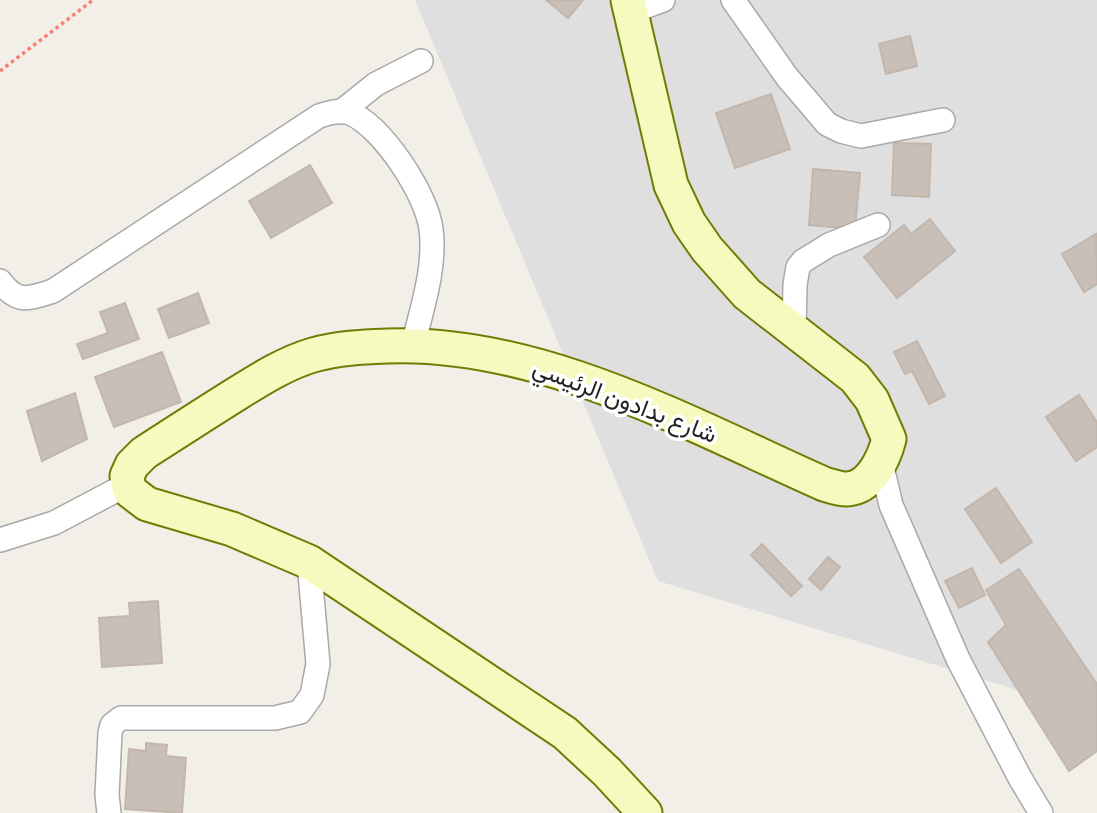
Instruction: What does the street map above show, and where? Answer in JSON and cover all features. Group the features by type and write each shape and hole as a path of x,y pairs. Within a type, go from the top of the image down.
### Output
{"main road":[{"path":"630,6 671,185 689,223 707,249 740,287 855,378 872,400 889,439 881,463"},
{"name":"شارع بدادون الرئيسي","path":"128,484 127,476 132,465 144,453 258,380 287,365 334,349 413,345 443,346 491,354 567,375 836,488 856,487 881,463"},
{"path":"128,484 130,491 147,504 232,529 309,562 565,733 615,780 645,813"}],"street":[{"path":"630,6 663,0"},
{"path":"733,0 786,77 827,124 861,136 943,120"},
{"path":"341,112 376,84 421,61"},
{"path":"0,281 18,298 53,292 319,116 333,111 350,113 374,130 410,174 423,201 431,228 430,269 413,345"},
{"path":"794,331 796,275 803,261 840,239 878,225"},
{"path":"881,463 891,505 958,659 1041,813"},
{"path":"0,540 54,523 128,484"},
{"path":"109,813 110,733 112,725 121,718 275,718 300,712 312,695 317,664 309,562"}],"path":[{"path":"0,71 93,0"}],"shaded area":[{"path":"415,0 1097,0 1097,714 658,581"}],"building":[{"path":"546,0 583,0 568,18"},
{"path":"910,36 917,66 886,74 879,44"},
{"path":"771,94 790,149 735,168 716,113"},
{"path":"894,143 931,144 929,197 892,195"},
{"path":"310,165 332,203 271,238 249,201"},
{"path":"813,169 860,173 855,229 809,225"},
{"path":"930,219 955,251 897,298 864,257 904,225 911,234"},
{"path":"1096,234 1097,284 1084,292 1062,254"},
{"path":"198,293 209,323 169,338 158,309"},
{"path":"125,303 139,339 83,359 77,344 108,333 100,312"},
{"path":"917,341 945,396 929,404 912,371 905,374 894,352"},
{"path":"162,352 181,402 114,427 95,377"},
{"path":"75,393 87,439 42,461 27,411"},
{"path":"1079,395 1097,422 1097,447 1076,461 1046,417"},
{"path":"996,488 1032,542 1001,563 965,509"},
{"path":"762,544 802,586 791,596 751,555"},
{"path":"828,557 840,567 821,590 809,579"},
{"path":"972,568 985,595 959,608 945,581"},
{"path":"1019,569 1097,684 1097,751 1069,771 988,642 1006,625 986,590"},
{"path":"158,601 162,663 102,667 99,618 130,616 129,603"},
{"path":"146,743 167,745 166,756 186,758 182,813 125,809 129,749 146,751"}]}
